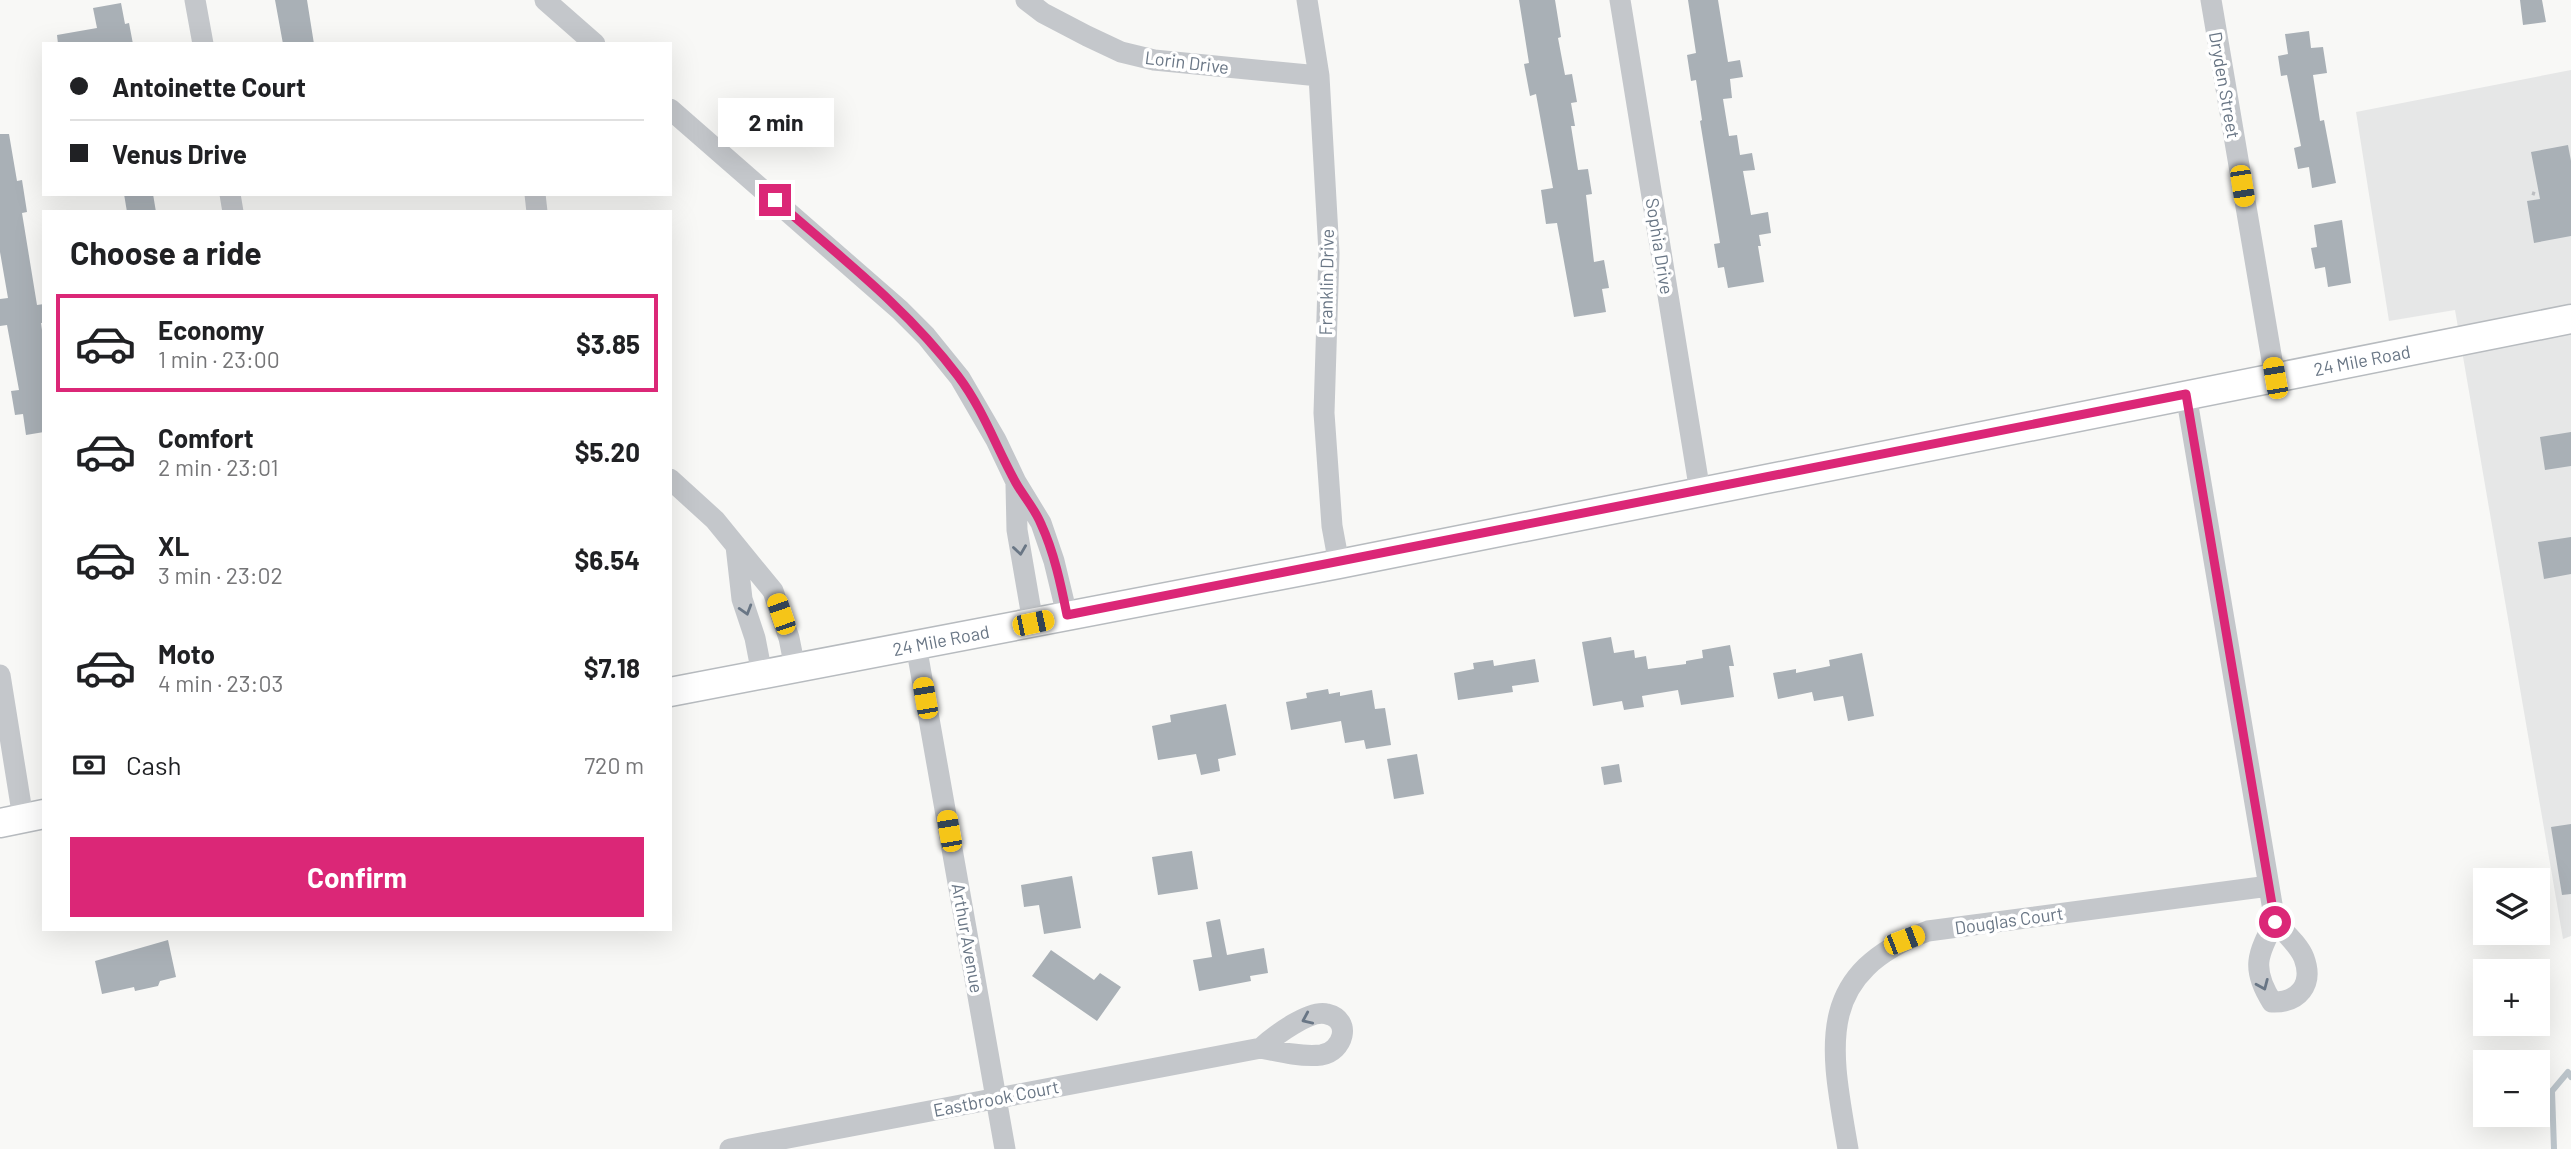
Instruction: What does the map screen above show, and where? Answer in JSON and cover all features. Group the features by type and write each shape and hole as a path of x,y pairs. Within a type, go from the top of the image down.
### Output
{"street":[{"path":"195,0 203,42"},
{"path":"545,0 582,40"},
{"name":"Lorin Drive","path":"1026,0 1044,13 1121,52 1154,60 1319,76"},
{"name":"Franklin Drive","path":"1307,0 1319,76 1329,253 1324,413 1332,526 1339,564"},
{"name":"Sophia Drive","path":"1620,0 1700,492"},
{"name":"Dryden Street","path":"2211,0 2275,378"},
{"path":"672,111 900,310 926,336 960,378 1041,523 1058,574 1067,615"},
{"name":"24 Mile Road","path":"672,692 1339,564 2571,319"},
{"path":"2186,394 2275,922"},
{"path":"672,481 715,520 773,591 789,638 795,668"},
{"path":"1016,482 1017,530 1033,623"},
{"path":"736,546 743,599 762,674"},
{"name":"Arthur Avenue","path":"916,645 1005,1149"},
{"path":"0,675 22,819"},
{"name":"Douglas Court","path":"1848,1149 1834,1062 1834,1039 1850,989 1860,972 1881,953 1928,931 2269,886"},
{"name":"Eastbrook Court","path":"730,1149 1261,1048"}],"shaded area":[{"path":"2571,70 2571,936 2563,939 2455,310 2389,321 2356,112"}],"building":[{"path":"275,0 307,0 314,42 283,42"},
{"path":"1519,0 1555,0 1565,75 1572,74 1577,102 1571,103 1575,126 1571,126 1578,170 1588,169 1592,194 1586,195 1594,262 1604,260 1609,288 1602,289 1606,312 1574,317 1557,223 1546,224 1541,190 1553,188 1536,94 1530,96 1524,64 1529,63"},
{"path":"1688,0 1718,0 1728,62 1740,60 1743,77 1730,79 1732,98 1723,99 1729,136 1737,135 1740,155 1752,153 1755,170 1743,171 1751,215 1768,212 1771,233 1759,235 1761,246 1758,246 1764,282 1728,288 1724,267 1718,268 1714,244 1720,243 1696,80 1691,81 1687,55 1696,53"},
{"path":"2520,0 2542,0 2546,22 2523,25"},
{"path":"121,3 125,24 129,23 133,42 58,42 57,35 97,28 93,8"},
{"path":"2309,31 2311,48 2323,47 2327,73 2313,75 2320,121 2324,120 2336,183 2312,188 2309,167 2298,169 2294,148 2301,146 2287,75 2281,76 2278,56 2288,54 2285,34"},
{"path":"0,134 9,134 17,181 22,180 27,212 22,213 37,305 42,304 42,432 26,435 23,414 15,415 11,391 19,390 7,325 0,326 0,299 8,298 0,252"},
{"path":"2568,145 2571,161 2571,236 2534,243 2527,201 2540,199 2531,152"},
{"path":"124,196 153,196 156,210 127,210"},
{"path":"2342,220 2351,283 2328,287 2325,267 2315,269 2311,248 2317,247 2314,225"},
{"path":"2571,432 2571,466 2545,470 2540,437"},
{"path":"2571,537 2571,574 2544,579 2538,542"},
{"path":"1611,637 1614,653 1634,650 1635,658 1646,656 1648,669 1686,664 1686,661 1703,658 1702,650 1730,645 1734,666 1729,666 1734,697 1681,705 1678,690 1642,696 1644,707 1624,710 1622,701 1593,706 1582,642"},
{"path":"1862,653 1874,716 1848,721 1843,696 1814,701 1812,692 1778,699 1773,673 1796,669 1796,673 1830,666 1829,660"},
{"path":"1535,659 1539,682 1512,686 1513,692 1458,700 1454,673 1474,669 1473,663 1493,660 1494,666"},
{"path":"1328,689 1329,694 1340,692 1340,696 1372,690 1375,709 1385,708 1391,745 1366,749 1364,740 1345,743 1341,721 1291,730 1286,702 1307,698 1306,693"},
{"path":"1226,704 1236,755 1218,759 1220,771 1201,775 1196,754 1158,760 1152,726 1171,722 1170,715"},
{"path":"1417,754 1424,794 1394,799 1387,759"},
{"path":"1619,764 1622,782 1604,785 1601,767"},
{"path":"2571,824 2571,894 2562,895 2551,827"},
{"path":"1192,851 1198,889 1158,895 1152,857"},
{"path":"1072,876 1081,928 1044,934 1039,905 1024,907 1021,885"},
{"path":"1220,919 1227,955 1264,948 1268,973 1250,976 1251,981 1199,991 1193,960 1212,957 1206,922"},
{"path":"168,940 176,977 160,981 158,986 135,991 134,987 102,994 95,961"},
{"path":"1051,950 1094,980 1100,973 1121,987 1097,1021 1032,976"}],"waterway":[{"path":"2554,1149 2552,1091 2568,1072 2571,1077"}],"route":[{"path":"775,200 900,310 926,336 960,378 1041,523 1054,561 1067,615 1633,506 2186,394 2275,922"}]}
